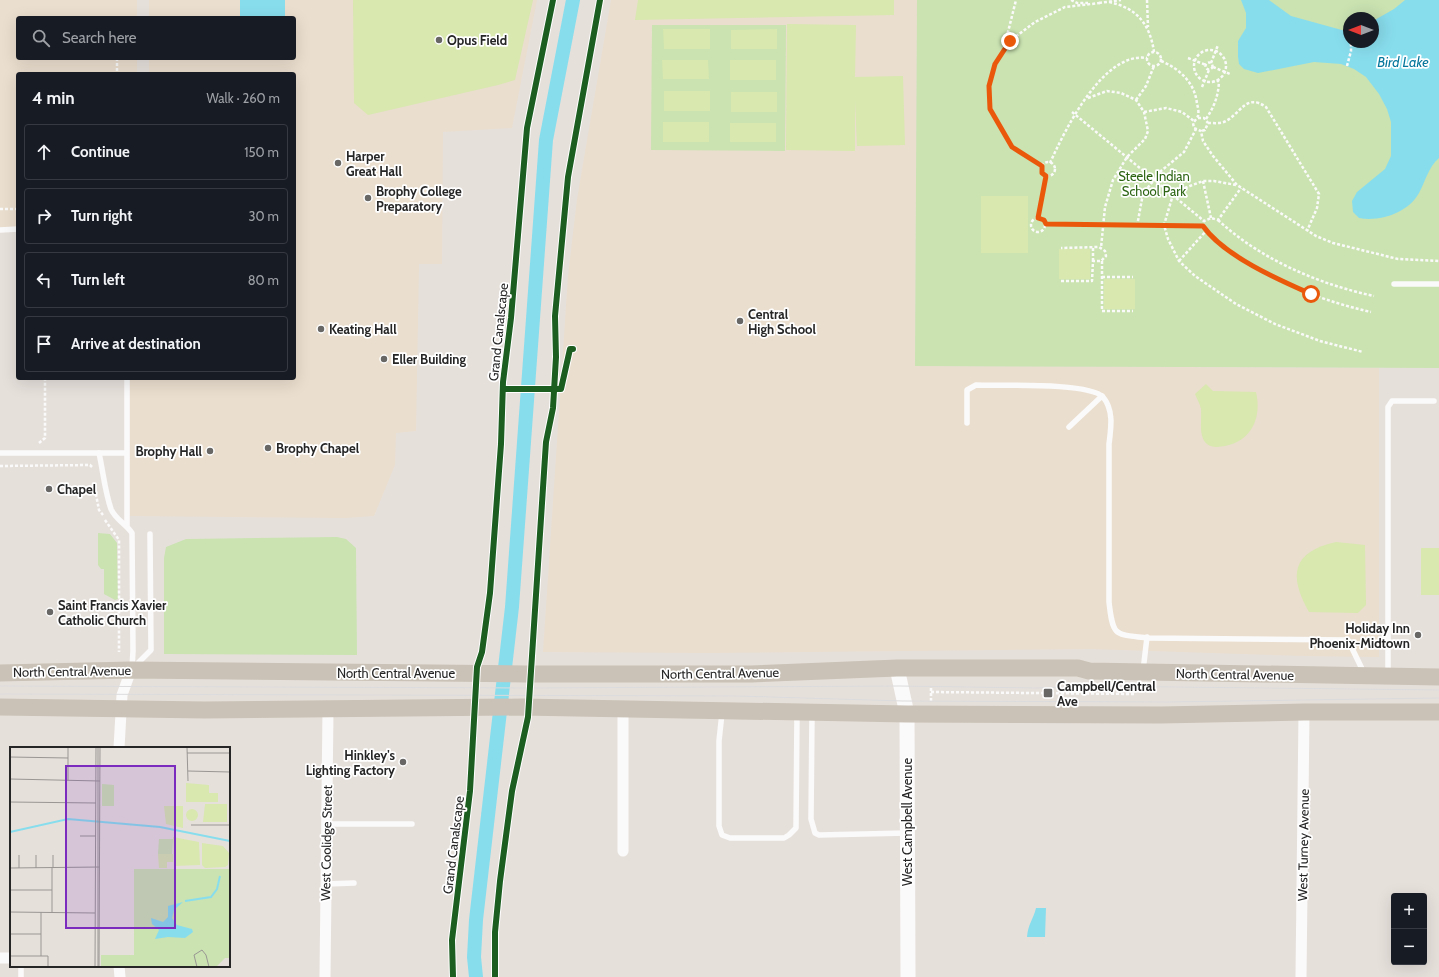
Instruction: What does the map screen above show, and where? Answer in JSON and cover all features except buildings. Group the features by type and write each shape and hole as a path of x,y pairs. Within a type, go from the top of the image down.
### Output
{"main road":[{"name":"North Central Avenue","path":"0,673 132,670 486,674 751,674 897,668 1072,668 1089,671 1366,677 1439,677"},
{"path":"0,708 522,707 907,714 1169,715 1304,712 1439,712"}],"street":[{"name":"West Campbell Avenue","path":"897,668 907,714 908,977"},
{"path":"119,747 120,708 122,695 132,670"},
{"name":"West Coolidge Street","path":"325,977 328,708"},
{"path":"623,851 624,708"},
{"name":"West Turney Avenue","path":"1301,977 1304,712"},
{"path":"119,967 120,977"}],"lane":[{"path":"0,230 16,229"},
{"path":"1394,284 1439,284"},
{"path":"127,380 127,525"},
{"path":"967,422 967,390 976,385 1069,386 1102,396 1110,409 1111,422 1109,444 1110,614 1116,633 1122,636 1147,637 1348,640 1366,677"},
{"path":"1069,427 1102,396"},
{"path":"1388,677 1388,407 1392,401 1434,401"},
{"path":"0,453 126,453"},
{"path":"99,453 112,510 119,519 127,525 132,533 132,670"},
{"path":"132,670 151,650 150,534"},
{"path":"1143,672 1147,637"},
{"path":"722,710 719,741 719,826 722,835 730,838 784,838 790,835 796,828 805,712"},
{"path":"805,712 811,819 815,833 819,835 908,833"},
{"path":"327,771 376,771"},
{"path":"326,824 412,824"},
{"path":"326,884 354,883"}],"path":[{"path":"1003,51 1011,27 1016,0"},
{"path":"1072,0 1077,3 1100,3"},
{"path":"1042,166 1012,147 990,109 989,86 995,64 1010,41 1035,22 1052,13 1065,7 1121,0"},
{"path":"1147,0 1148,28 1154,52"},
{"path":"1109,2 1123,5 1131,10 1148,28"},
{"path":"1206,65 1211,63 1218,45"},
{"path":"1347,66 1351,48"},
{"path":"1205,51 1216,51 1224,60 1224,72 1217,80 1204,81 1196,75 1193,66 1195,60 1198,55 1205,51"},
{"path":"1050,163 1076,115 1106,74 1125,61 1147,58 1149,54 1154,52 1160,54 1161,61 1159,65 1154,66 1148,63 1147,58"},
{"path":"1188,58 1206,65 1209,70"},
{"path":"117,60 117,72"},
{"path":"1161,61 1180,71 1190,83 1196,94 1198,118"},
{"path":"1211,63 1213,67 1230,74"},
{"path":"1136,100 1146,86 1154,66"},
{"path":"1202,87 1209,70 1213,67"},
{"path":"1206,119 1214,107 1219,87 1219,82 1217,80"},
{"path":"1088,98 1107,91 1121,93 1136,100 1144,112 1148,131 1145,139 1127,157 1113,180 1108,194 1101,248"},
{"path":"1208,123 1219,123 1226,121 1241,108 1253,101 1260,102 1266,107 1319,194 1317,208 1307,231"},
{"path":"1137,226 1142,199 1154,179 1184,152 1196,129 1194,121 1182,112 1166,108 1144,112"},
{"path":"1072,112 1204,221"},
{"path":"1194,121 1198,118 1206,119"},
{"path":"1201,131 1205,130 1208,123 1206,119"},
{"path":"1196,129 1201,131"},
{"path":"1201,131 1203,141 1237,186"},
{"path":"1046,162 1054,166 1055,170 1053,175 1046,176 1042,173 1042,166 1046,162"},
{"path":"1046,176 1038,218 1031,224 1034,230 1040,232 1044,229 1046,224"},
{"path":"1363,352 1320,341 1275,324 1236,304 1195,276 1179,261 1168,239 1164,225 1165,217 1174,196 1182,189 1203,181 1214,181 1237,186 1307,231 1333,243 1398,259 1439,261"},
{"path":"1203,181 1211,218"},
{"path":"1218,220 1242,188"},
{"path":"0,209 16,209"},
{"path":"1038,218 1044,220 1046,224"},
{"path":"1204,221 1211,218 1218,220 1228,230 1282,264 1337,287 1374,296"},
{"path":"1204,221 1203,226 1206,231 1236,255 1267,274 1311,294 1336,303 1371,312"},
{"path":"1046,224 1103,226 1203,226"},
{"path":"1179,261 1206,231"},
{"path":"1061,248 1101,248 1106,253 1105,258 1102,261 1102,311 1134,311"},
{"path":"1061,281 1092,281 1093,248"},
{"path":"1093,261 1102,261"},
{"path":"1102,277 1133,277"},
{"path":"39,443 45,438 45,380"},
{"path":"0,466 90,465 94,470"},
{"path":"94,482 99,510 119,540 119,652"},
{"path":"931,686 931,701"},
{"path":"931,692 1134,694"}],"shaded area":[{"path":"0,0 137,0 137,16 16,16 16,60 137,60 137,72 16,72 16,227 0,227"},
{"name":"Brophy College Preparatory","path":"149,0 537,0 512,128 443,132 442,264 419,264 416,431 396,433 395,465 374,516 346,518 130,516 130,380 296,380 296,72 149,72 149,60 296,60 296,16 149,16"},
{"name":"Central High School","path":"611,0 917,0 915,366 1379,368 1379,657 1091,649 704,653 543,652 568,276 577,199"}],"green space":[{"name":"Opus Field","path":"353,0 533,0 515,80 368,115 354,103"},
{"path":"638,0 894,0 894,15 635,20"},
{"name":"Steele Indian School Park","path":"917,0 1439,0 1439,368 915,366"},
{"path":"787,24 856,25 855,77 903,76 905,145 857,146 855,100 855,151 786,150"},
{"path":"652,25 786,25 785,151 651,150"},
{"path":"663,29 710,29 710,49 664,49"},
{"path":"777,29 777,49 731,49 731,30"},
{"path":"662,60 708,60 709,79 663,79"},
{"path":"730,60 776,60 776,80 730,80"},
{"path":"664,91 710,91 710,111 664,111"},
{"path":"731,92 777,92 777,112 731,112"},
{"path":"663,122 709,122 709,142 663,142"},
{"path":"730,123 776,123 776,142 730,142"},
{"path":"981,196 1028,196 1028,253 981,253"},
{"path":"1059,249 1090,249 1090,279 1059,279"},
{"path":"1104,279 1135,279 1135,309 1104,309"},
{"path":"1206,384 1213,391 1256,392 1256,419 1253,426 1242,439 1225,446 1218,447 1213,447 1204,441 1201,432 1201,409 1195,394"},
{"path":"98,533 110,534 117,543 118,599 115,600 104,594 104,569 101,569 98,565"},
{"path":"337,537 346,539 356,548 357,655 164,654 164,558 166,547 186,539"},
{"path":"1336,542 1365,545 1366,605 1358,613 1309,612 1298,587 1298,567 1310,552 1321,546"},
{"path":"1421,548 1439,548 1439,595 1421,595"}],"water":[{"path":"240,0 285,0 285,16 240,16"},
{"name":"Bird Lake","path":"1241,0 1269,0 1291,16 1343,30 1343,48 1379,48 1379,18 1394,9 1405,0 1439,0 1439,158 1430,170 1419,193 1408,206 1401,211 1376,219 1359,218 1353,212 1352,201 1357,192 1385,169 1391,156 1391,122 1387,109 1379,94 1366,77 1354,69 1341,64 1314,62 1258,73 1244,69 1239,64 1238,41 1246,28 1246,13"},
{"path":"1036,908 1046,908 1045,937 1027,937 1028,929"}],"waterway":[{"path":"476,977 474,957 476,920 512,607 546,140 573,0"}],"tram line":[{"path":"0,686 530,688 900,686 1036,688 1088,686 1439,690"},
{"path":"0,694 738,696 903,701 1168,702 1439,698"}],"cycle path":[{"name":"Grand Canalscape","path":"453,977 452,940 470,791 477,667 482,652 490,593 501,444 503,382 511,318 527,128 553,0"},
{"path":"495,977 495,932 500,881 512,791 528,717 546,442 553,408 556,357 555,316 568,177 600,0"},
{"name":"Grand Canalscape","path":"503,389 561,389 570,349 573,349"}],"place":[{"name":"Opus Field","path":"439,40"},
{"name":"Harper Great Hall","path":"338,163"},
{"name":"Brophy College Preparatory","path":"368,198"},
{"name":"Central High School","path":"740,321"},
{"name":"Keating Hall","path":"321,329"},
{"name":"Eller Building","path":"384,359"},
{"name":"Brophy Chapel","path":"268,448"},
{"name":"Brophy Hall","path":"210,451"},
{"name":"Chapel","path":"49,489"},
{"name":"Saint Francis Xavier Catholic Church","path":"50,612"},
{"name":"Holiday Inn Phoenix-Midtown","path":"1418,635"},
{"name":"Campbell/Central Ave","path":"1048,693"},
{"name":"Hinkley's Lighting Factory","path":"403,762"}],"route":[{"path":"1010,41 995,64 989,86 990,109 1012,147 1042,166 1041,171 1046,176 1038,218 1044,220 1046,224 1103,226 1203,226 1206,231 1236,255 1267,274 1311,294"}]}
